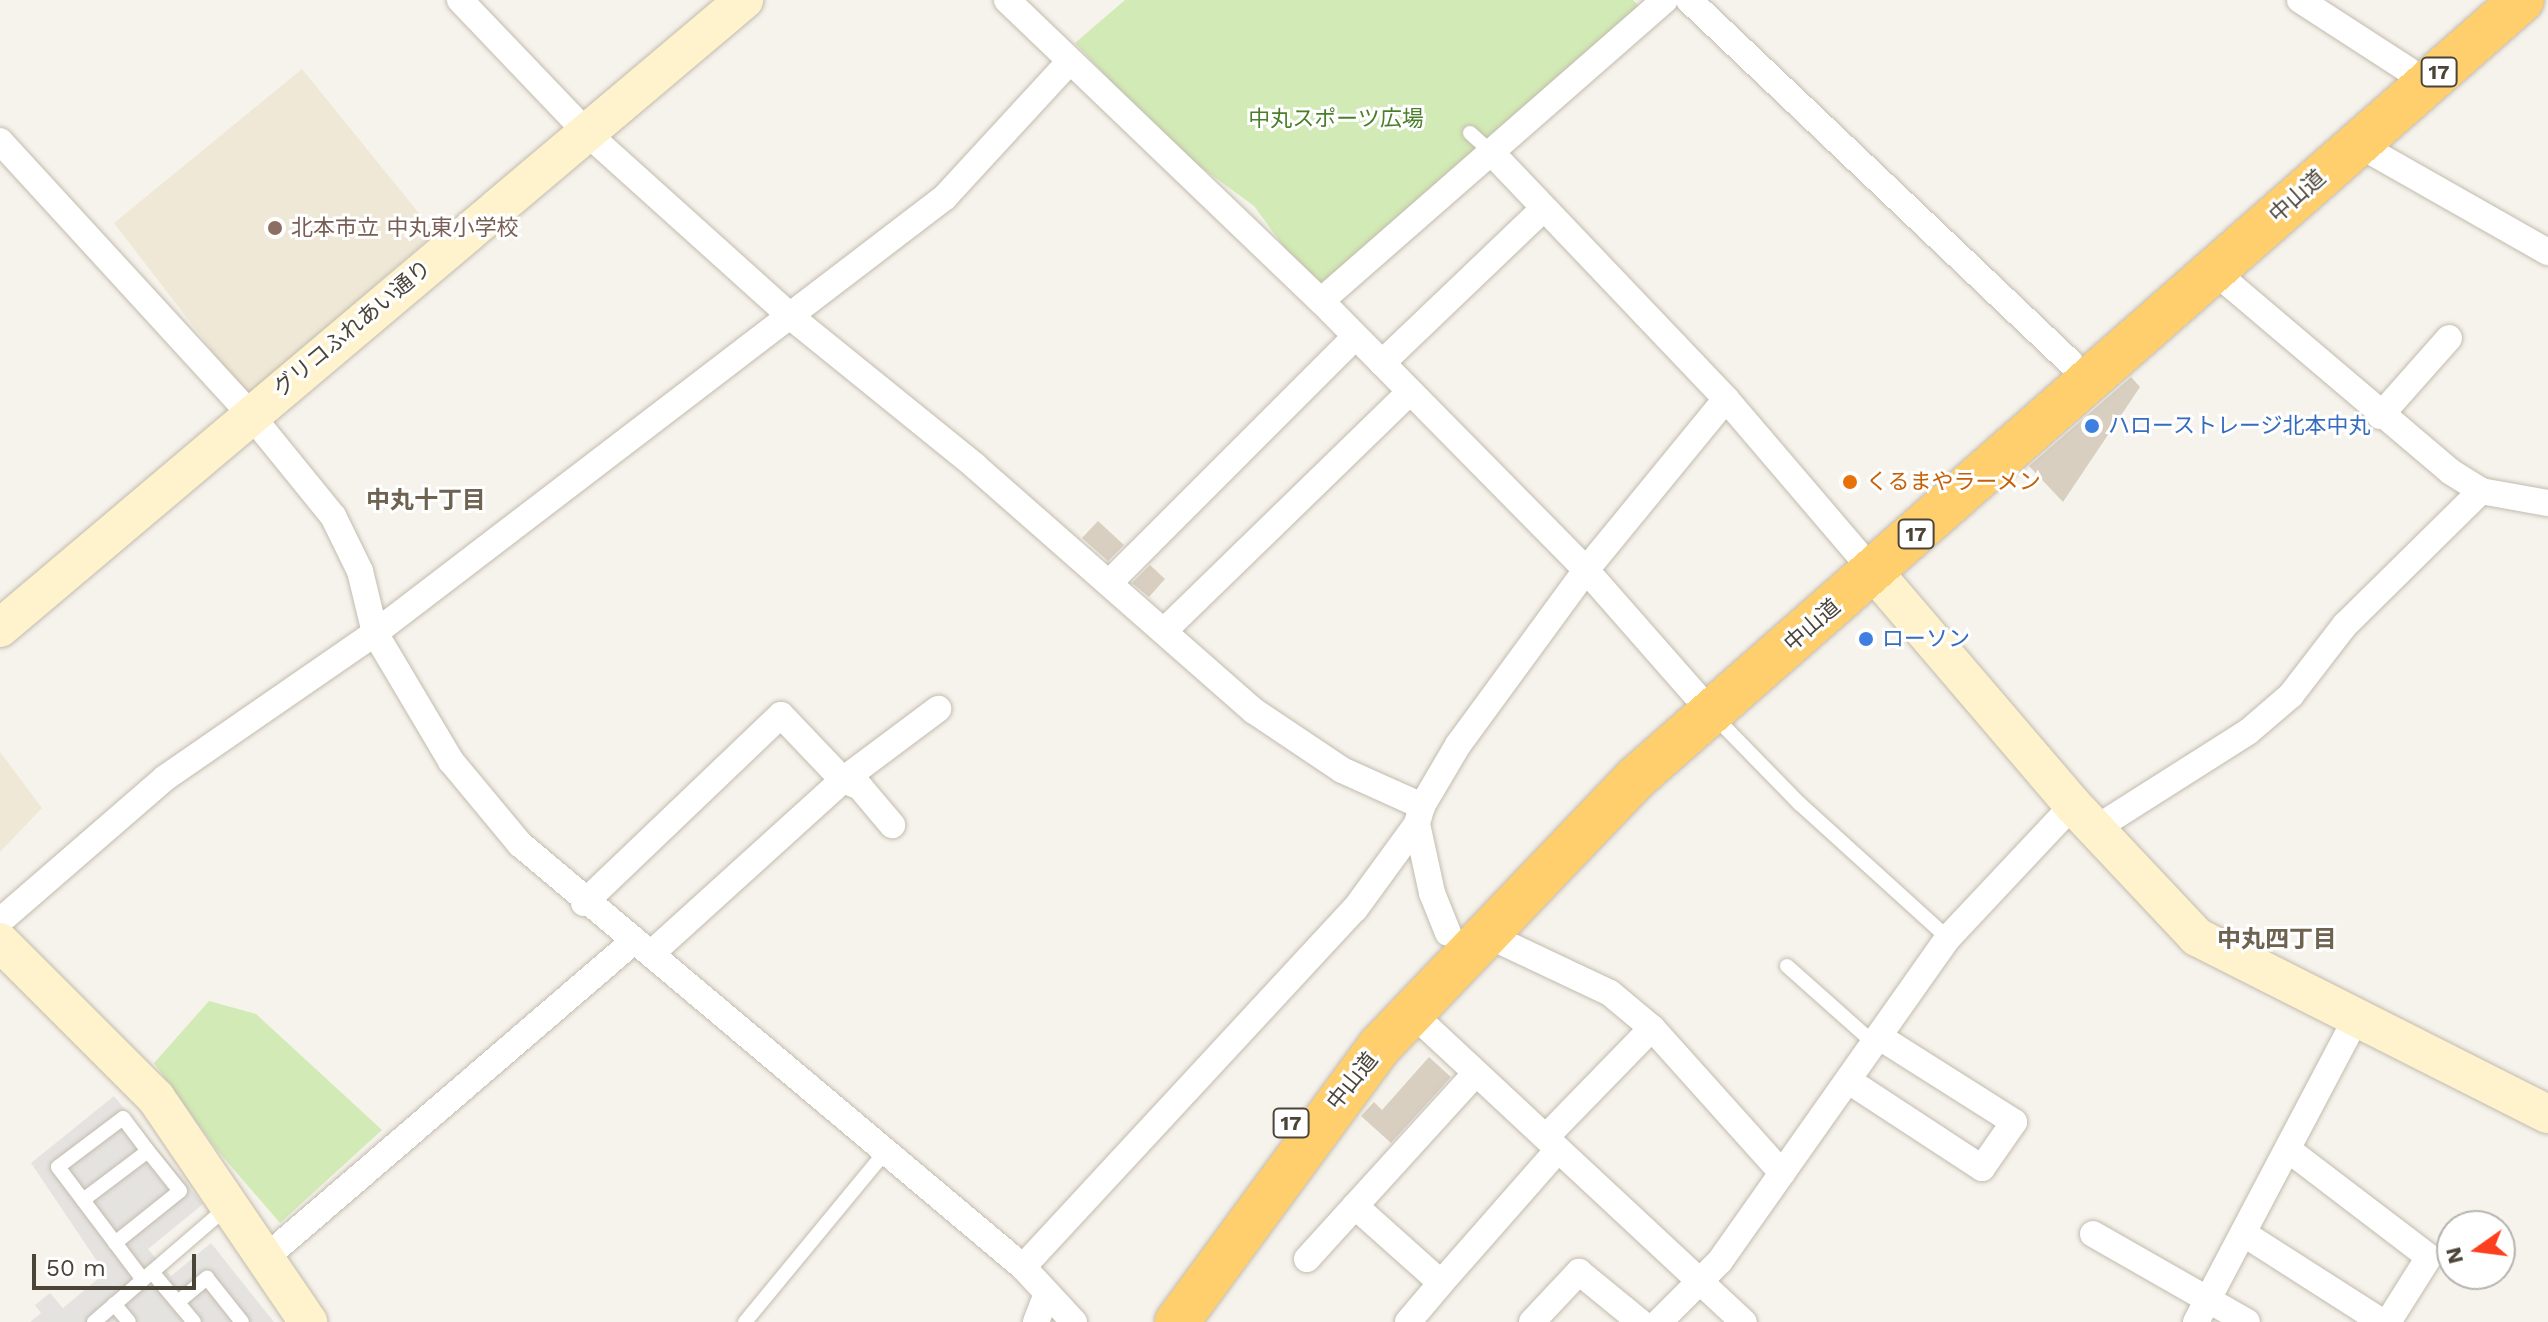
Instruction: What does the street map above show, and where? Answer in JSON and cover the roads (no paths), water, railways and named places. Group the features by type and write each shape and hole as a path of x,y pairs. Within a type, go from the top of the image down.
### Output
{"highway":[{"name":"中山道","path":"1864,561 2070,362 2487,0"},
{"name":"中山道","path":"1177,1322 1323,1117 1411,1012 1466,933 1572,805 1703,703 1864,561 2214,271 2522,0"},
{"name":"中山道","path":"1143,1322 1356,1034 1466,933"}],"street":[{"path":"460,0 587,133 790,316 1109,583 1254,711 1342,770 1420,815"},
{"name":"グリコふれあい通り","path":"0,628 744,0"},
{"path":"1007,0 1321,301 1586,570 1703,703"},
{"path":"1321,301 1665,0"},
{"path":"1689,0 2070,362"},
{"path":"2300,0 2408,70"},
{"path":"0,921 165,778 375,633 945,197 1069,62"},
{"path":"0,141 250,414 333,516 360,571 375,633 451,761 520,844 584,903 643,946 1023,1267 1074,1322"},
{"path":"2356,143 2548,252"},
{"path":"1491,152 1726,399 2084,817 2197,937 2548,1114"},
{"path":"1382,363 1543,209"},
{"path":"2214,271 2380,416 2481,491 2548,503"},
{"path":"1109,583 1355,337"},
{"path":"2380,416 2449,338"},
{"path":"1164,631 1410,392"},
{"path":"1023,1267 1355,909 1420,815 1458,745 1586,570 1726,399"},
{"path":"1659,1322 1698,1279 1720,1261 1878,1042 1948,938 2084,817 2248,732 2291,695 2345,625 2481,491"},
{"path":"264,1259 843,780 938,709"},
{"path":"584,903 781,715 843,780 860,787 892,825"},
{"path":"1420,815 1432,893 1466,933 1610,993 1652,1028 1782,1173"},
{"path":"0,942 156,1098 308,1322"},
{"path":"1411,1012 1744,1322"},
{"path":"2196,1322 2246,1235 2356,1019"},
{"path":"1408,1322 1552,1144 1652,1028"},
{"path":"1849,1081 1982,1168 2014,1122 1878,1042"},
{"path":"1307,1259 1476,1073"},
{"path":"2246,1235 2385,1322 2429,1257 2290,1151"},
{"path":"1355,1206 1441,1283"},
{"path":"2093,1234 2247,1322"},
{"path":"1532,1322 1579,1272 1640,1322"},
{"path":"1036,1322 1047,1293"}],"lane":[{"path":"1470,133 1491,152"},
{"path":"1703,703 1800,804 1948,938"},
{"path":"1787,966 1878,1042"},
{"path":"115,1243 180,1191 123,1118 58,1167 115,1243 178,1302 194,1322"},
{"path":"745,1322 887,1150"},
{"path":"83,1200 148,1151"},
{"path":"94,1322 228,1206"},
{"path":"178,1302 207,1278 242,1322"},
{"path":"114,1304 129,1322"}],"place":[{"name":"北本市立 中丸東小学校","path":"275,228"},
{"name":"ハローストレージ北本中丸","path":"2092,426"},
{"name":"くるまやラーメン","path":"1850,482"},
{"name":"ローソン","path":"1866,639"}],"district":[{"name":"中丸十丁目","path":"426,501"},
{"name":"中丸四丁目","path":"2277,940"}],"park label":[{"name":"中丸スポーツ広場","path":"1336,119"}]}
